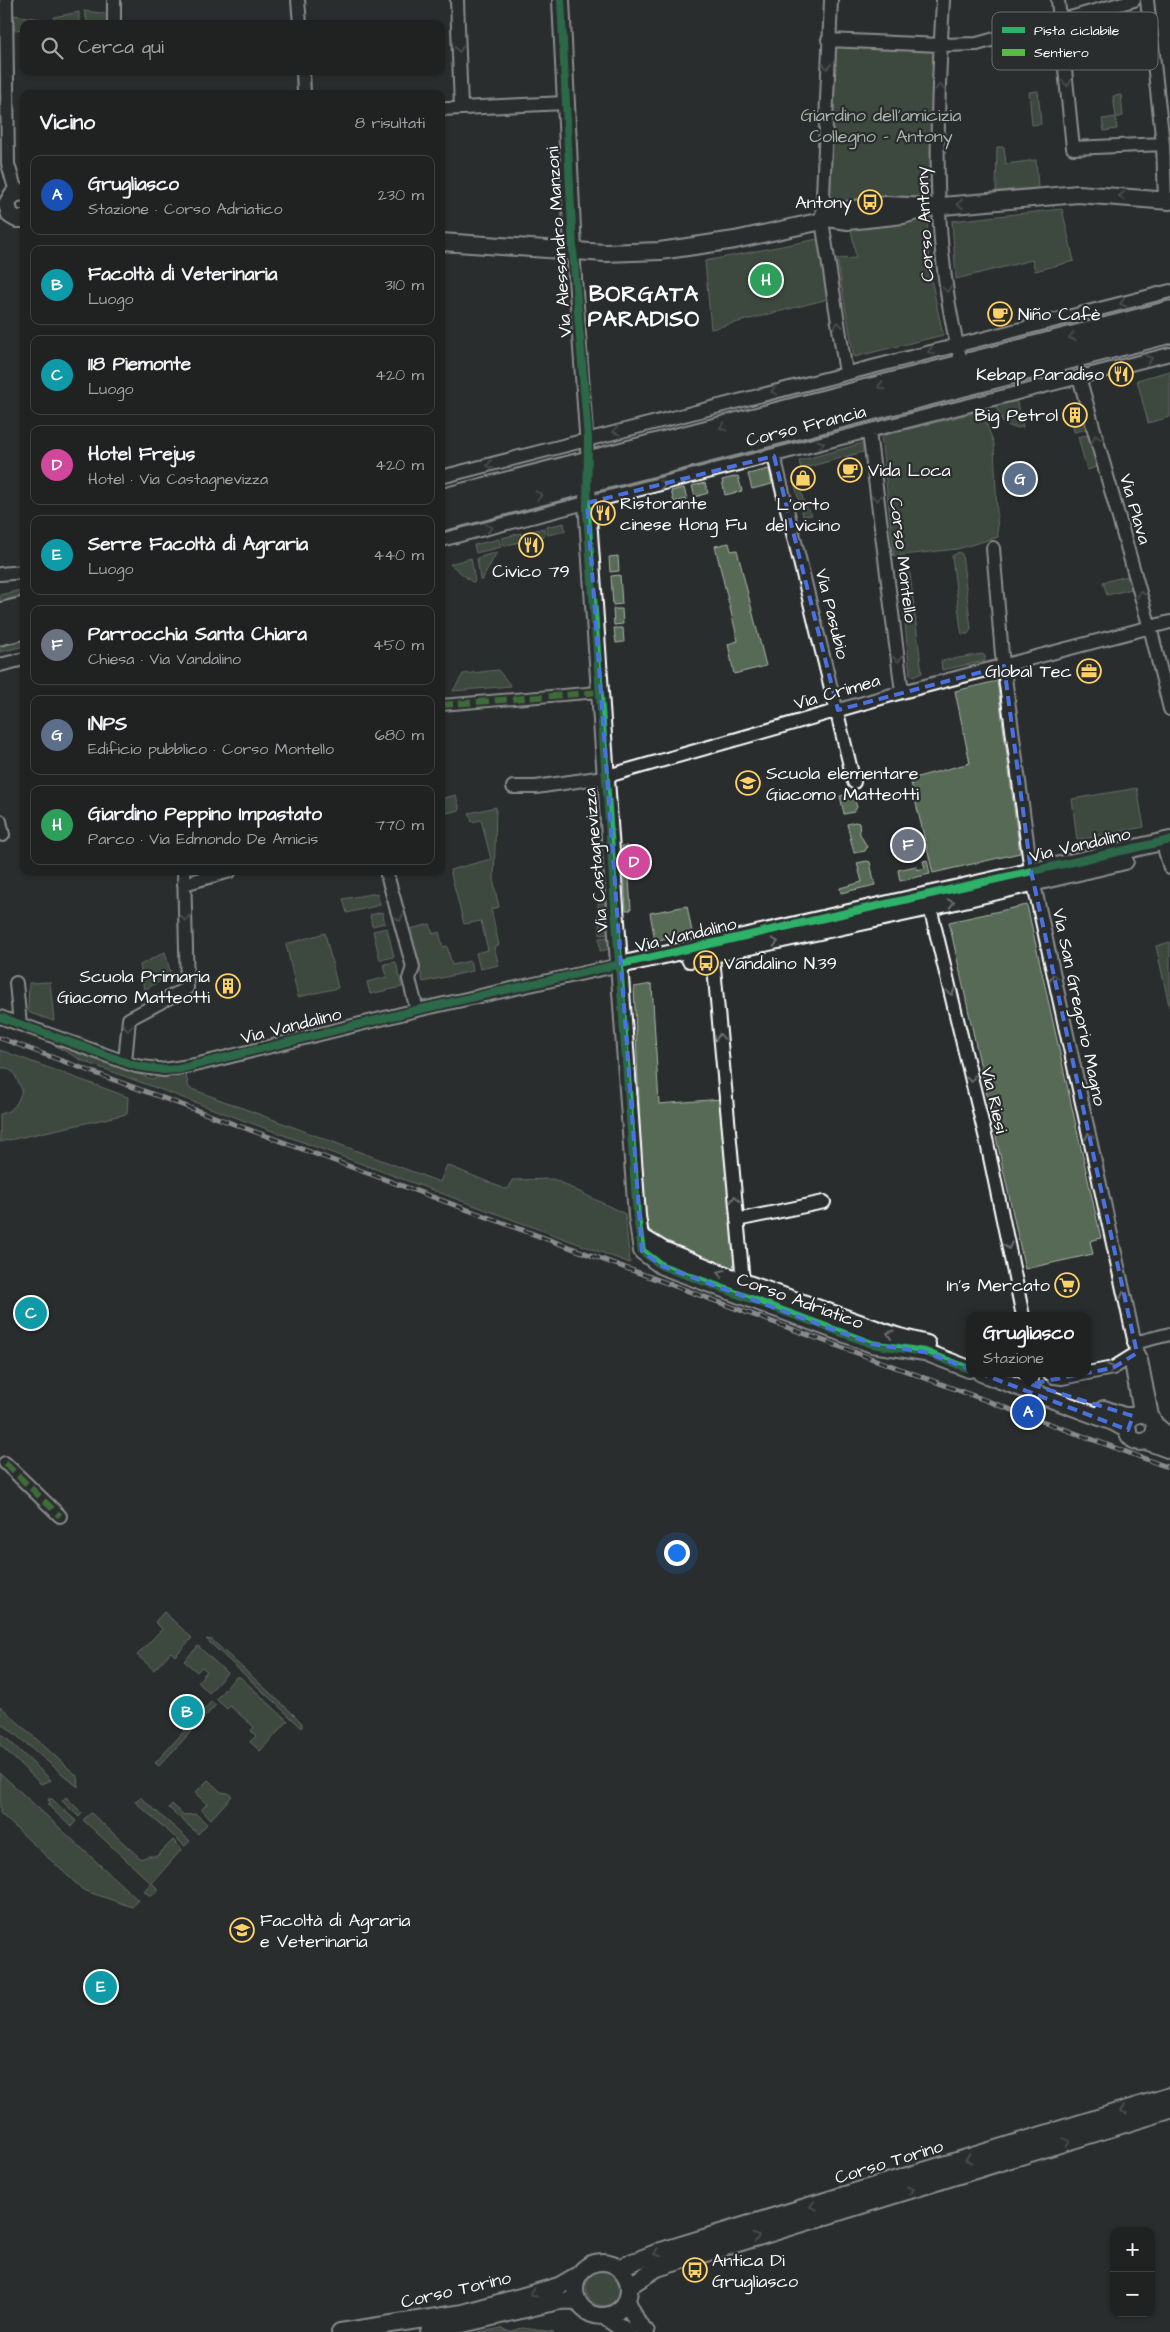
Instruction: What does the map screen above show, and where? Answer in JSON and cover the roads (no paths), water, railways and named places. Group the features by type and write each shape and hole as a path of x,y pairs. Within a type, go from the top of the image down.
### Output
{"main road":[{"name":"Corso Francia","path":"445,503 588,472 962,365 1170,312"},
{"name":"Corso Francia","path":"962,365 1170,332"},
{"path":"0,614 20,609"},
{"path":"0,634 20,629"}],"street":[{"path":"6,0 8,164 20,192 8,200 4,212 20,218"},
{"path":"114,0 114,20"},
{"path":"298,0 300,20"},
{"path":"457,0 461,108"},
{"name":"Via Alessandro Manzoni","path":"561,0 573,250 588,439 588,472"},
{"path":"831,0 828,40 824,220 846,373"},
{"name":"Corso Antony","path":"942,0 934,207 947,294 962,365"},
{"path":"1092,12 1134,0"},
{"path":"828,40 940,45 976,44 992,40"},
{"path":"1065,70 1073,148 1163,144"},
{"path":"445,242 613,253 680,249 734,240 824,220 848,221 883,217 934,207 1078,194 1168,200 1155,70"},
{"path":"303,75 304,90"},
{"path":"445,109 565,103"},
{"name":"Corso Francia","path":"445,476 846,373 962,365 1170,291"},
{"name":"Corso Francia","path":"445,539 1170,354"},
{"name":"Via Plava","path":"1080,378 1150,627 1170,709"},
{"name":"Corso Montello","path":"869,432 902,692"},
{"name":"Via Pasubio","path":"774,456 854,782"},
{"name":"Via Castagnevizza","path":"588,472 587,503 604,777 620,965 636,1206 640,1236"},
{"path":"993,548 1004,666"},
{"path":"0,574 20,572"},
{"name":"Via Crimea","path":"513,787 536,787 604,777 902,692 1170,622"},
{"path":"0,665 20,660"},
{"name":"Via San Gregorio Magno","path":"1004,666 1032,878 1135,1348 1141,1360 1154,1423"},
{"path":"445,704 599,692"},
{"path":"0,821 3,835"},
{"path":"1168,847 1170,868"},
{"name":"Via Vandalino","path":"0,1017 149,1069 179,1068 417,1010 641,960 713,950 1168,847"},
{"path":"126,1062 129,1018 187,988 184,877 199,875"},
{"path":"387,875 413,967 409,979 417,1010"},
{"name":"Via Riesi","path":"928,901 987,1143 1022,1312"},
{"name":"Corso Adriatico","path":"713,950 743,1282"},
{"path":"16,983 20,1024"},
{"path":"738,1220 824,1202"},
{"name":"Corso Adriatico","path":"640,1236 663,1250 743,1282 966,1359"},
{"name":"Corso Adriatico","path":"640,1236 642,1251 662,1266 872,1344 925,1352 966,1368"},
{"path":"1091,1372 1114,1368 1135,1348 1170,1334"},
{"name":"Via San Gregorio Magno","path":"1133,1420 1139,1407 1131,1362 1135,1348"},
{"path":"992,1377 1113,1422 1133,1420 1146,1415 1170,1437"},
{"path":"1054,1377 1067,1377"},
{"path":"1032,1379 1133,1420"},
{"path":"1133,1420 1134,1439 1146,1441 1170,1450"},
{"path":"1146,1441 1154,1433 1154,1423"},
{"path":"5,1463 60,1516"},
{"name":"Corso Torino","path":"340,2332 463,2313 559,2286 578,2275 588,2265 599,2261 610,2262 620,2267 661,2251 1170,2096"},
{"name":"Corso Torino","path":"604,2316 618,2311 628,2293 657,2268 1170,2110"},
{"path":"620,2267 626,2275 628,2293 638,2324 646,2332"},
{"path":"578,2275 574,2289 577,2300 584,2309 593,2314 604,2316 627,2332"},
{"name":"Corso Torino","path":"429,2332 559,2300 577,2300"}],"railway":[{"path":"0,1038 1170,1468"}],"place":[{"name":"Antony","path":"870,202"},
{"name":"Giardino Peppino Impastato","path":"766,280"},
{"name":"Niño Cafè","path":"1000,314"},
{"name":"Kebap Paradiso","path":"1121,374"},
{"name":"Big Petrol","path":"1075,415"},
{"name":"Vida Loca","path":"850,470"},
{"name":"L'orto del vicino","path":"803,478"},
{"name":"INPS","path":"1020,479"},
{"name":"Ristorante cinese Hong Fu","path":"603,513"},
{"name":"Civico 79","path":"531,545"},
{"name":"Global Tec","path":"1089,671"},
{"name":"Scuola elementare Giacomo Matteotti","path":"748,783"},
{"name":"Parrocchia Santa Chiara","path":"908,845"},
{"name":"Hotel Frejus","path":"634,862"},
{"name":"Vandalino N.39","path":"706,963"},
{"name":"Scuola Primaria Giacomo Matteotti","path":"228,986"},
{"name":"In's Mercato","path":"1067,1285"},
{"name":"118 Piemonte","path":"31,1313"},
{"name":"Grugliasco","path":"1028,1412"},
{"name":"Facoltà di Veterinaria","path":"187,1712"},
{"name":"Facoltà di Agraria e Veterinaria","path":"242,1930"},
{"name":"Serre Facoltà di Agraria","path":"101,1987"},
{"name":"Antica Di Grugliasco","path":"695,2270"}],"district":[{"name":"BORGATA PARADISO","path":"644,306"}],"park label":[{"name":"Giardino dell'amicizia Collegno - Antony","path":"881,125"}]}
